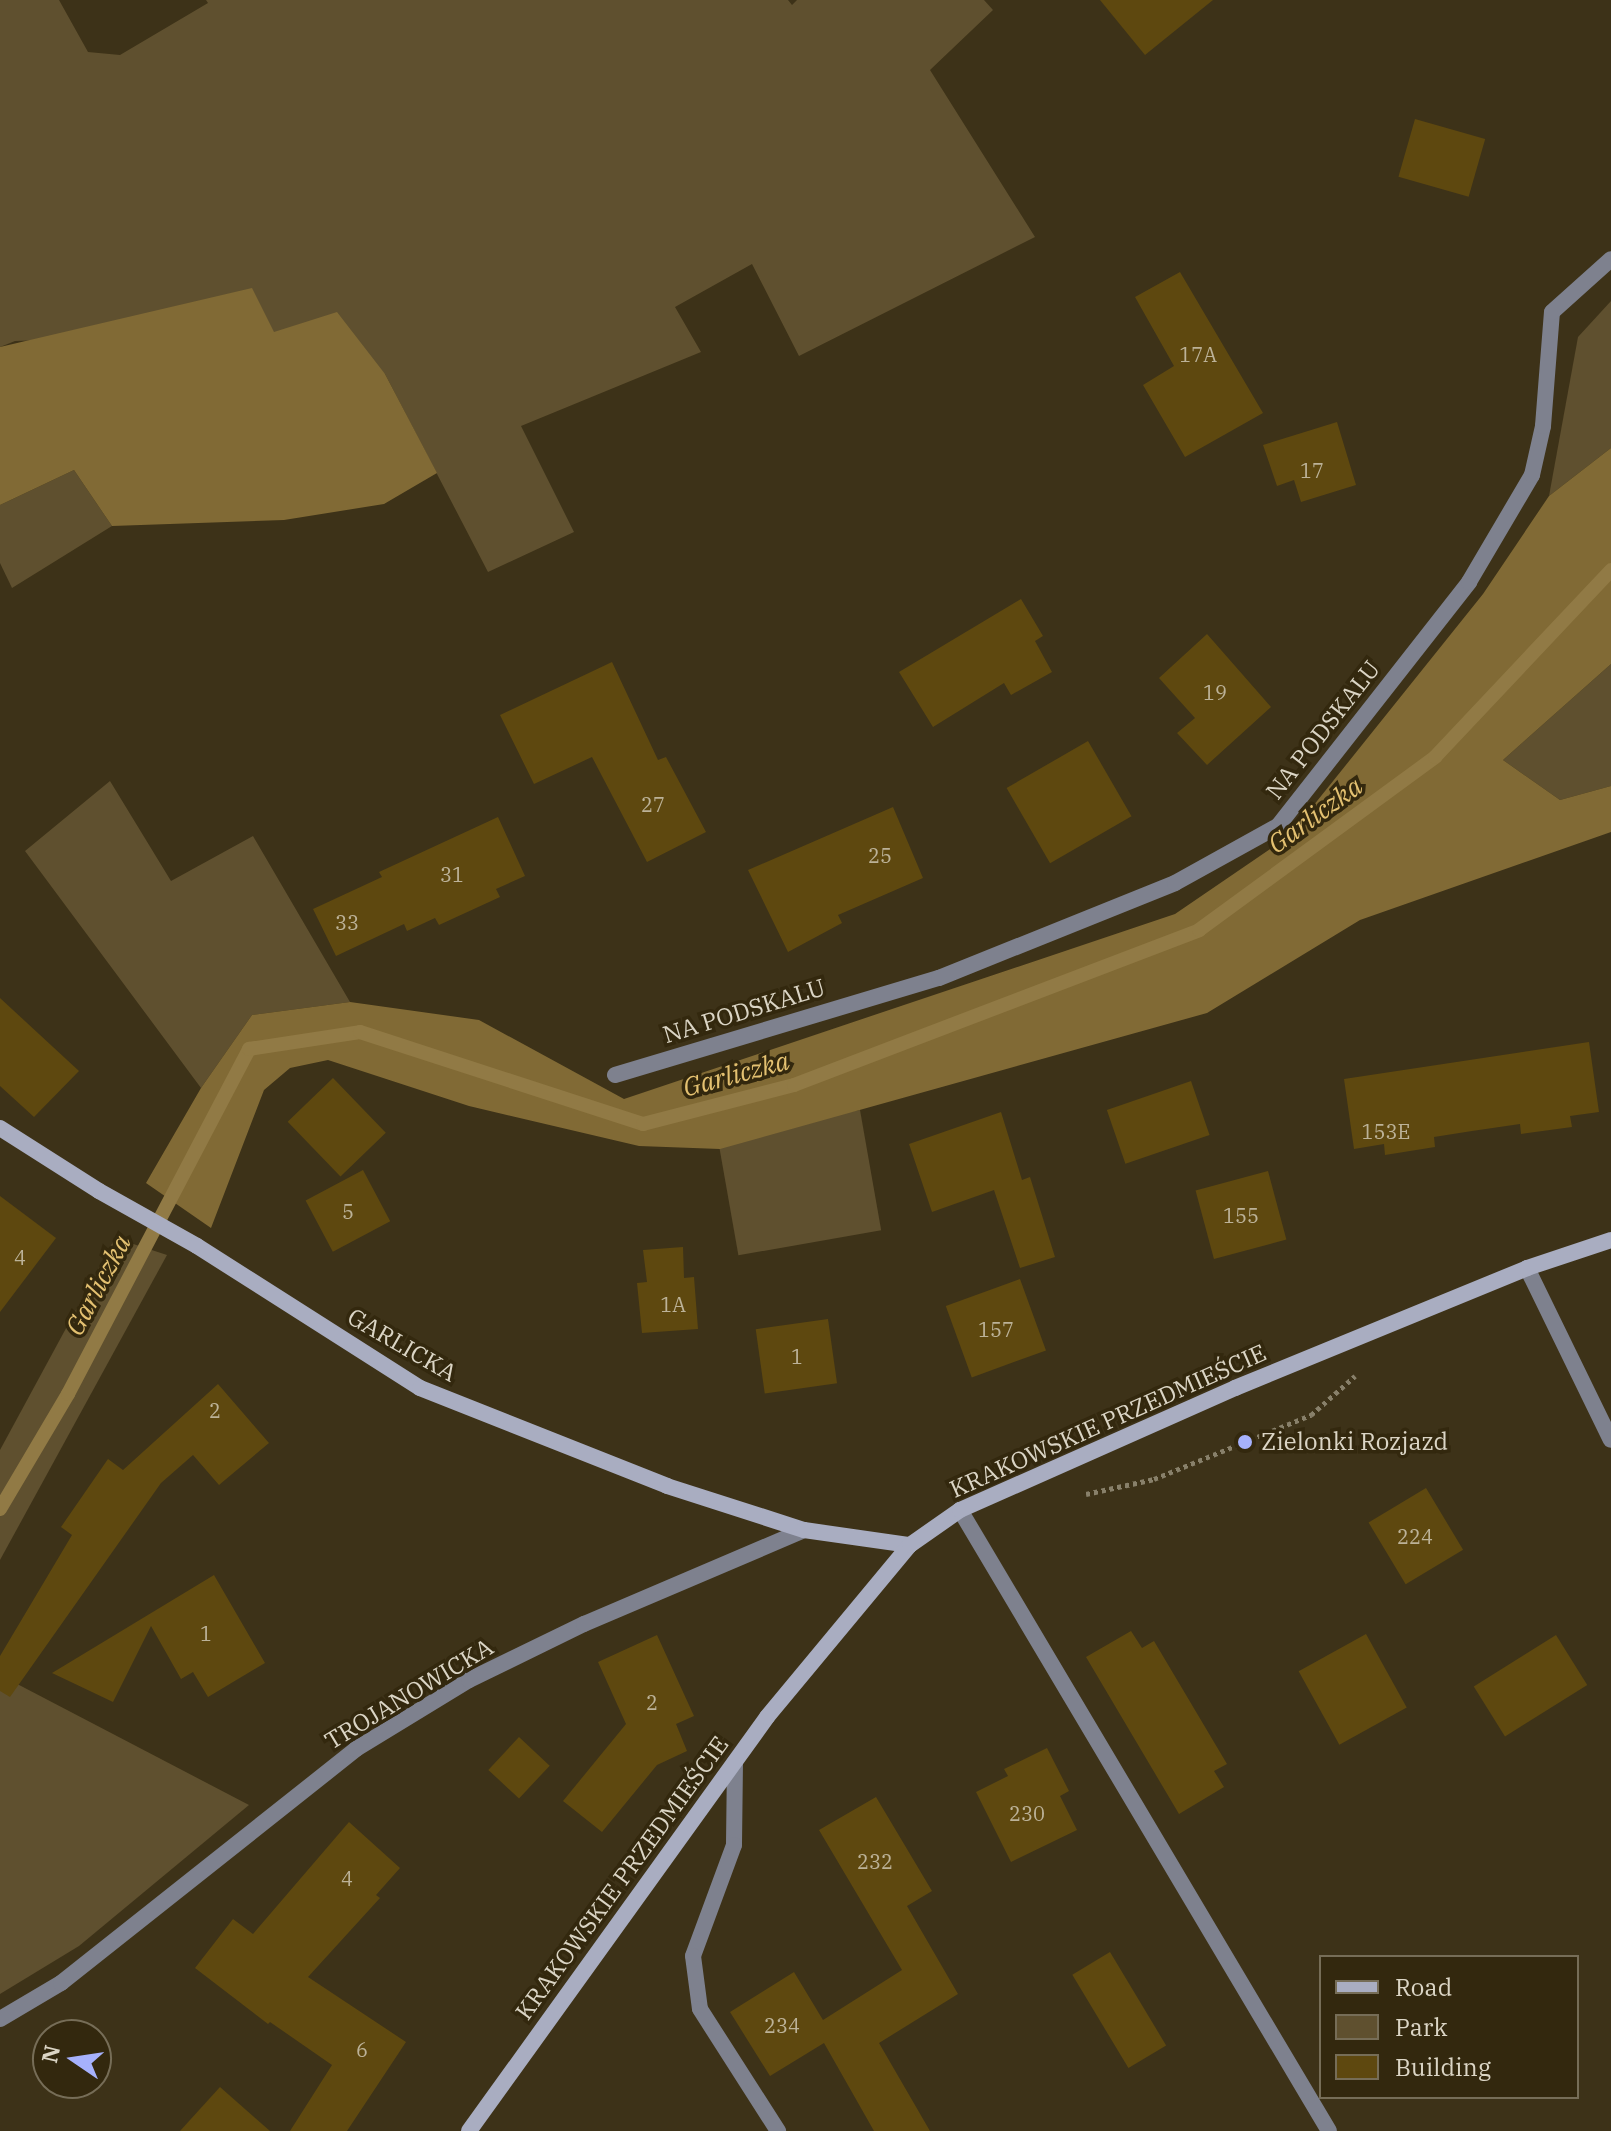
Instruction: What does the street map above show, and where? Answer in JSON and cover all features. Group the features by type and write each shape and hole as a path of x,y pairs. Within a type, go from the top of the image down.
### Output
{"main road":[{"name":"GARLICKA","path":"0,1128 99,1191 197,1246 420,1388 667,1486 804,1530 910,1545"},
{"name":"KRAKOWSKIE PRZEDMIEŚCIE","path":"469,2131 777,1705 910,1545 960,1510 1235,1388 1527,1268 1611,1240"}],"street":[{"name":"NA PODSKALU","path":"615,1075 939,978 1175,883 1278,826 1469,582 1532,475 1543,426 1552,312 1611,259"},
{"path":"1527,1268 1611,1440"},
{"path":"960,1510 1329,2131"},
{"name":"TROJANOWICKA","path":"0,2019 61,1983 356,1749 469,1680 584,1624 804,1530"},
{"path":"735,1762 734,1845 693,1956 700,2009 778,2131"}],"path":[{"path":"1081,1495 1154,1479 1311,1415 1357,1375"}],"green space":[{"path":"0,0 59,0 88,52 120,55 208,3 206,0 788,0 792,5 797,0 984,0 993,10 930,70 1035,237 799,356 752,264 675,307 701,352 521,426 574,532 488,572 385,374 274,332 15,341 0,347"},
{"path":"1611,301 1611,448 1549,496 1578,337"},
{"path":"74,470 112,526 12,588 0,563 0,505"},
{"path":"1611,664 1611,786 1560,800 1503,760"},
{"path":"110,781 171,881 253,836 350,1002 252,1015 201,1088 25,851"},
{"path":"860,1110 881,1230 738,1255 717,1135"},
{"path":"115,1238 167,1255 0,1560 0,1450"},
{"path":"0,1675 249,1805 79,1946 0,1994"}],"shaded area":[{"path":"252,288 274,332 337,312 385,374 437,473 384,504 284,520 112,526 74,470 0,505 0,347"},
{"path":"1611,448 1611,664 1503,760 1560,800 1611,786 1611,832 1360,920 1207,1013 720,1149 639,1146 469,1106 328,1060 290,1068 264,1090 211,1228 146,1183 201,1088 252,1015 350,1002 479,1020 624,1099 1175,914 1289,836 1483,594 1549,496"}],"building":[{"path":"1100,0 1213,0 1145,55"},
{"path":"1415,119 1485,139 1469,197 1398,177"},
{"path":"1180,272 1263,413 1185,457 1143,385 1174,366 1135,297"},
{"path":"1337,422 1356,485 1301,502 1294,480 1277,486 1263,445"},
{"path":"1021,599 1043,636 1035,641 1052,672 1011,695 1004,683 933,727 899,672"},
{"path":"1207,634 1271,707 1207,765 1177,733 1195,718 1159,678"},
{"path":"612,662 658,760 666,757 706,832 647,862 592,757 534,784 500,715"},
{"path":"1088,741 1132,816 1050,863 1007,788"},
{"path":"893,807 923,878 838,915 842,923 788,952 748,870"},
{"path":"498,817 525,876 496,889 500,897 439,925 435,918 407,931 404,924 336,956 313,909 382,877 379,872"},
{"path":"0,998 79,1071 34,1117 0,1086"},
{"path":"1589,1042 1599,1112 1570,1116 1572,1127 1521,1134 1520,1124 1472,1131 1434,1137 1435,1147 1385,1155 1384,1144 1354,1149 1344,1079"},
{"path":"333,1078 386,1133 340,1176 288,1122"},
{"path":"1191,1081 1210,1135 1125,1164 1107,1110"},
{"path":"1001,1112 1022,1180 1030,1177 1055,1257 1020,1268 994,1190 932,1212 909,1144"},
{"path":"363,1170 390,1221 333,1252 306,1201"},
{"path":"1268,1171 1286,1240 1214,1259 1196,1190"},
{"path":"0,1196 56,1238 0,1312"},
{"path":"683,1247 684,1278 694,1277 698,1329 642,1333 637,1283 647,1282 643,1250"},
{"path":"1020,1279 1046,1350 972,1377 946,1306"},
{"path":"828,1319 837,1383 765,1394 756,1329"},
{"path":"218,1384 269,1443 219,1485 193,1455 161,1483 10,1697 0,1691 0,1656 72,1535 61,1527 108,1459 123,1470"},
{"path":"1426,1488 1463,1550 1406,1584 1369,1523"},
{"path":"214,1575 265,1663 208,1697 193,1672 181,1679 151,1626 113,1702 52,1673"},
{"path":"1131,1631 1142,1648 1154,1641 1227,1764 1214,1771 1224,1787 1179,1814 1086,1657"},
{"path":"1366,1634 1407,1707 1339,1745 1299,1671"},
{"path":"657,1635 694,1716 676,1724 687,1751 657,1765 602,1832 563,1801 626,1724 598,1662"},
{"path":"1556,1635 1587,1685 1505,1736 1474,1686"},
{"path":"519,1737 550,1766 519,1799 488,1770"},
{"path":"1047,1748 1069,1791 1060,1796 1077,1830 1011,1862 976,1792 1008,1776 1004,1769"},
{"path":"876,1797 932,1891 907,1906 958,1994 879,2043 930,2131 874,2131 824,2043 770,2076 730,2012 794,1972 823,2020 902,1970 819,1830"},
{"path":"349,1822 400,1868 376,1895 380,1898 308,1977 406,2042 347,2131 290,2131 332,2065 270,2022 268,2024 195,1968 233,1919 253,1934"},
{"path":"1110,1952 1166,2045 1128,2068 1072,1975"},
{"path":"220,2087 270,2131 180,2131"}],"waterway":[{"name":"Garliczka","path":"0,1509 68,1394 249,1049 360,1032 643,1124 794,1085 1199,930 1435,757 1611,570"}],"place":[{"name":"Zielonki Rozjazd","path":"1245,1442"}]}
